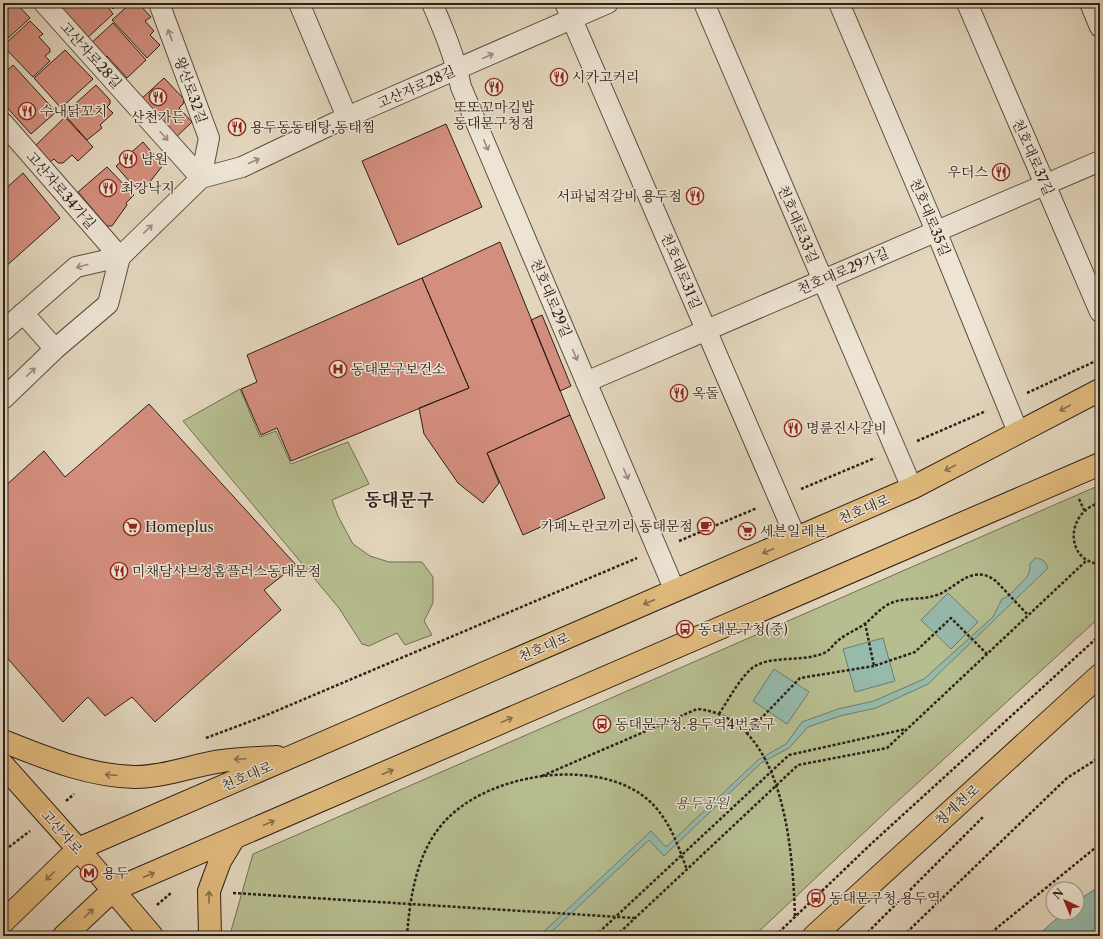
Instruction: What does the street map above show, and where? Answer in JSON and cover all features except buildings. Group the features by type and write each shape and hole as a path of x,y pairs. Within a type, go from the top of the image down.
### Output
{"main road":[{"name":"천호대로","path":"3,922 78,849 912,488 1100,390"},
{"path":"64,936 113,890 1100,464"},
{"name":"청계천로","path":"814,936 1100,675"},
{"path":"3,741 78,769 102,774 136,777 167,774 222,760 293,756"},
{"name":"고산자로","path":"3,765 78,849 152,936"},
{"path":"210,936 209,891 220,861 234,838"}],"street":[{"name":"고산자로28길","path":"44,3 201,178"},
{"name":"왕산로32길","path":"159,3 209,138 201,178"},
{"path":"299,3 347,117"},
{"name":"천호대로29길","path":"432,3 448,39 458,69 461,87 675,591"},
{"name":"고산자로28길","path":"120,257 201,178 242,167 347,117 458,69 568,11 608,3"},
{"name":"천호대로33길","path":"704,3 912,488"},
{"name":"천호대로35길","path":"839,3 936,231 1018,432"},
{"name":"천호대로37길","path":"967,3 1044,185 1100,312"},
{"path":"1090,3 1100,27"},
{"name":"천호대로31길","path":"568,11 796,538"},
{"name":"고산자로34가길","path":"3,123 120,257"},
{"name":"천호대로29가길","path":"586,382 1100,161"},
{"path":"3,331 76,267 120,257 108,304 55,349 3,399"},
{"path":"23,313 55,349"}],"path":[{"path":"262,717 895,450 1100,359"},
{"path":"1100,503 1084,510 1074,526 1073,536 1075,545 1080,553 1087,560 1100,564"},
{"path":"616,936 798,766 887,748 1087,560"},
{"path":"719,714 751,669 760,664 778,660 799,660 821,654 833,647 839,640 865,623 879,611 897,601 909,598 929,598 953,588 965,578 983,574 996,581 1028,615"},
{"path":"746,734 800,678 874,666 915,652 950,618 987,654"},
{"path":"865,623 874,666"},
{"path":"775,936 871,844 1100,634"},
{"path":"407,936 413,886 430,842 445,820 466,802 485,792 540,777 684,714 697,710 719,714 733,721 756,746 770,772 782,804 791,848 795,918"},
{"path":"595,936 789,755 908,729"},
{"path":"903,936 1067,778 1100,756"},
{"path":"540,777 590,774 618,782 643,796 662,816 674,834 687,870"},
{"path":"987,936 1100,844"},
{"path":"225,893 635,918"}],"green space":[{"path":"240,389 260,437 276,431 291,464 348,442 369,484 332,500 338,516 353,544 370,556 389,562 422,562 433,577 433,603 424,621 432,635 405,645 397,633 369,646 362,644 339,608 183,421"},
{"name":"용두공원","path":"1100,485 1100,617 889,809 754,936 236,936 231,931 253,854"}],"shaded area":[{"path":"1035,558 1043,561 1048,568 928,684 876,708 840,716 808,727 789,748 761,763 664,856 649,840 547,936 539,936 651,831 666,847 758,760 786,744 802,722 838,709 874,701 924,679 993,617 1002,599 1009,595 1029,574 1030,564"},
{"path":"948,593 978,622 951,649 921,620"},
{"path":"883,638 895,681 855,692 843,649"},
{"path":"774,669 809,692 787,724 753,701"},
{"path":"1100,886 1100,936 1037,936 1054,921 1085,921 1085,896"}],"place":[{"name":"시카고커리","path":"559,77"},
{"name":"또또꼬마김밥 동대문구청점","path":"494,87"},
{"name":"산천가든","path":"158,97"},
{"name":"수내닭꼬치","path":"27,111"},
{"name":"용두동동태탕,동태찜","path":"237,127"},
{"name":"남원","path":"128,159"},
{"name":"우더스","path":"1001,172"},
{"name":"최강낙지","path":"108,188"},
{"name":"서파넓적갈비 용두점","path":"695,196"},
{"name":"동대문구보건소","path":"338,369"},
{"name":"옥돌","path":"679,393"},
{"name":"명륜진사갈비","path":"793,428"},
{"name":"카페노란코끼리 동대문점","path":"706,526"},
{"name":"Homeplus","path":"132,527"},
{"name":"세븐일레븐","path":"747,531"},
{"name":"미채담샤브정홈플러스동대문점","path":"119,571"},
{"name":"동대문구청(중)","path":"685,629"},
{"name":"동대문구청.용두역4번출구","path":"602,724"},
{"name":"용두","path":"89,873"},
{"name":"동대문구청.용두역","path":"816,898"}],"district":[{"name":"동대문구","path":"399,500"}]}
